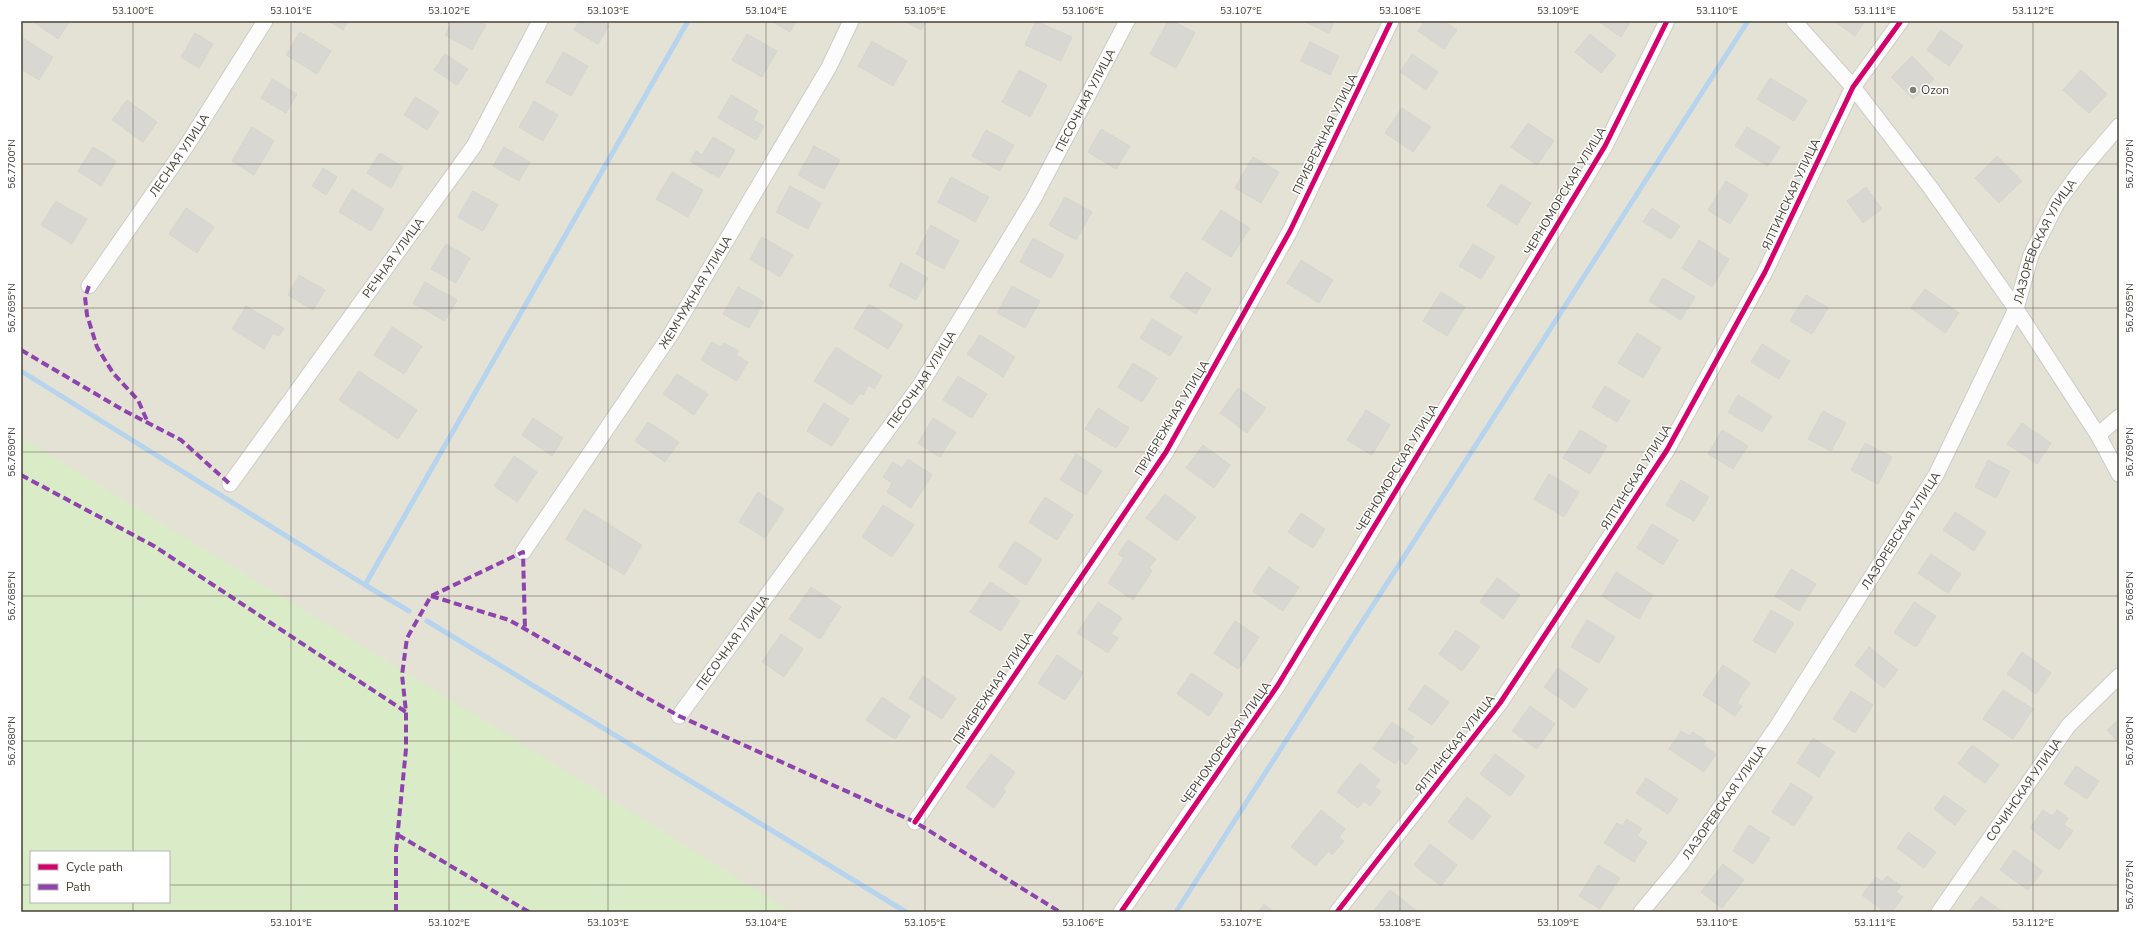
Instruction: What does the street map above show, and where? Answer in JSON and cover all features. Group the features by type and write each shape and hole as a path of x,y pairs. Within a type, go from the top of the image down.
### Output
{"street":[{"name":"ЛЕСНАЯ УЛИЦА","path":"89,286 187,145 265,21"},
{"name":"РЕЧНАЯ УЛИЦА","path":"230,484 474,146 540,21"},
{"name":"ЖЕМЧУЖНАЯ УЛИЦА","path":"523,552 671,334 829,67 851,21"},
{"name":"ПЕСОЧНАЯ УЛИЦА","path":"679,716 921,384 1034,198 1128,21"},
{"name":"ПРИБРЕЖНАЯ УЛИЦА","path":"915,822 1166,452 1290,231 1391,21"},
{"name":"ЧЕРНОМОРСКАЯ УЛИЦА","path":"1121,912 1278,685 1605,146 1667,21"},
{"path":"1794,21 1853,87 1930,187 2016,309 2098,434 2119,474"},
{"name":"ЯЛТИНСКАЯ УЛИЦА","path":"1337,912 1500,703 1667,450 1765,272 1853,87 1901,21"},
{"name":"ЛАЗОРЕВСКАЯ УЛИЦА","path":"1641,912 1681,864 1776,728 1936,475 2016,309 2031,255 2057,203 2082,169 2119,126"},
{"path":"2098,434 2119,417"},
{"name":"СОЧИНСКАЯ УЛИЦА","path":"1939,912 2068,726 2119,676"}],"shaded area":[{"path":"21,21 2119,21 2119,912 21,912"}],"green space":[{"path":"21,437 500,730 792,912 21,912"}],"building":[{"path":"32,21 70,21 58,39"},
{"path":"328,21 348,21 343,30"},
{"path":"452,21 478,21 486,25 472,50 445,35"},
{"path":"579,21 600,21 609,26 598,44 574,30"},
{"path":"771,21 796,21 790,32"},
{"path":"905,21 927,21 921,30"},
{"path":"1036,21 1072,37 1061,61 1025,45"},
{"path":"1168,21 1173,21 1195,33 1176,68 1150,54"},
{"path":"1303,21 1335,21 1329,33"},
{"path":"1425,21 1444,21 1457,30 1444,49 1418,31"},
{"path":"1598,21 1631,21 1621,37"},
{"path":"1834,21 1865,21 1855,36"},
{"path":"1941,30 1963,46 1949,66 1927,50"},
{"path":"300,32 331,51 317,74 286,55"},
{"path":"195,33 213,44 199,68 181,57"},
{"path":"747,34 777,51 762,77 732,60"},
{"path":"1590,34 1616,55 1601,73 1575,52"},
{"path":"24,39 53,57 39,80 21,69 21,44"},
{"path":"872,41 907,61 893,86 858,66"},
{"path":"1310,42 1339,56 1330,75 1301,61"},
{"path":"563,52 588,66 571,96 546,82"},
{"path":"445,54 468,69 457,85 434,70"},
{"path":"1412,54 1438,72 1426,90 1400,72"},
{"path":"1912,56 1934,79 1913,99 1891,77"},
{"path":"1019,70 1047,85 1030,117 1002,102"},
{"path":"2081,70 2107,94 2089,113 2063,90"},
{"path":"1770,78 1807,100 1794,121 1757,99"},
{"path":"272,79 297,94 286,113 261,98"},
{"path":"731,95 758,111 753,120 764,126 756,140 718,118"},
{"path":"415,97 439,112 427,130 404,115"},
{"path":"127,100 157,122 143,142 112,120"},
{"path":"534,101 558,115 543,141 519,127"},
{"path":"1402,108 1431,127 1413,152 1385,133"},
{"path":"1528,123 1554,141 1537,165 1511,147"},
{"path":"252,127 274,141 254,175 232,161"},
{"path":"1747,127 1780,147 1768,166 1735,146"},
{"path":"1101,129 1130,146 1116,169 1088,152"},
{"path":"986,130 1014,145 1000,171 972,156"},
{"path":"713,137 735,150 719,178 690,161 696,151 702,155"},
{"path":"814,146 840,160 824,189 798,175"},
{"path":"93,147 116,161 101,186 78,171"},
{"path":"504,147 530,162 519,181 493,166"},
{"path":"380,153 403,167 391,188 367,173"},
{"path":"1997,156 2022,181 1999,203 1975,178"},
{"path":"1253,157 1279,172 1261,203 1235,188"},
{"path":"323,168 337,177 326,195 312,186"},
{"path":"672,172 703,190 688,217 656,199"},
{"path":"951,177 989,197 975,222 938,202"},
{"path":"1726,181 1748,195 1730,224 1708,210"},
{"path":"1501,184 1531,203 1517,225 1487,206"},
{"path":"790,186 821,203 808,229 776,212"},
{"path":"1866,187 1882,209 1863,223 1847,201"},
{"path":"352,189 384,209 371,231 339,212"},
{"path":"473,191 498,205 483,231 458,217"},
{"path":"1065,197 1092,212 1076,240 1049,225"},
{"path":"56,201 87,219 72,244 41,225"},
{"path":"186,208 214,227 197,253 169,234"},
{"path":"1652,208 1680,226 1671,239 1643,222"},
{"path":"1221,210 1250,228 1231,257 1202,239"},
{"path":"931,225 959,241 944,269 916,254"},
{"path":"762,237 793,255 780,277 750,259"},
{"path":"1033,238 1064,255 1051,278 1020,262"},
{"path":"1699,240 1729,259 1712,287 1682,268"},
{"path":"446,244 470,258 456,283 431,269"},
{"path":"1473,244 1495,257 1481,279 1459,266"},
{"path":"1301,260 1333,280 1319,303 1287,283"},
{"path":"901,263 928,278 916,300 889,286"},
{"path":"1186,272 1211,289 1196,314 1170,297"},
{"path":"299,275 325,290 313,310 288,295"},
{"path":"1663,278 1695,297 1681,320 1649,301"},
{"path":"425,282 457,300 445,321 413,303"},
{"path":"1012,286 1040,301 1025,328 997,313"},
{"path":"738,287 764,302 749,328 723,314"},
{"path":"1925,289 1959,313 1945,333 1911,308"},
{"path":"1441,292 1465,307 1447,336 1423,321"},
{"path":"1806,295 1828,308 1812,334 1790,321"},
{"path":"869,304 903,325 888,349 854,328"},
{"path":"246,306 284,328 279,336 273,333 264,349 232,329"},
{"path":"1152,319 1182,337 1170,356 1140,338"},
{"path":"392,327 422,346 404,374 374,355"},
{"path":"1637,333 1661,348 1643,378 1618,363"},
{"path":"980,335 1015,357 1003,377 967,354"},
{"path":"712,342 721,347 724,343 739,351 736,355 748,362 737,381 701,360"},
{"path":"1762,344 1790,361 1779,379 1751,362"},
{"path":"836,347 882,376 874,389 869,385 863,395 860,393 852,405 814,381"},
{"path":"1133,363 1157,378 1142,402 1118,387"},
{"path":"359,371 417,410 398,439 339,400"},
{"path":"677,374 708,394 694,415 663,394"},
{"path":"958,376 987,394 972,418 943,400"},
{"path":"1605,386 1630,401 1617,422 1592,407"},
{"path":"1238,388 1266,408 1247,433 1220,413"},
{"path":"1738,395 1772,416 1762,432 1728,412"},
{"path":"824,403 849,419 832,446 807,431"},
{"path":"1098,408 1129,428 1116,448 1085,429"},
{"path":"1366,410 1390,425 1372,455 1347,440"},
{"path":"1823,411 1846,423 1831,451 1808,439"},
{"path":"533,418 563,438 552,456 522,435"},
{"path":"933,418 956,432 940,457 918,443"},
{"path":"648,422 679,442 665,462 635,441"},
{"path":"2022,423 2051,443 2037,464 2007,444"},
{"path":"1580,430 1607,446 1590,474 1563,458"},
{"path":"1722,430 1748,446 1733,469 1708,454"},
{"path":"1865,443 1892,457 1878,484 1851,470"},
{"path":"1203,445 1230,465 1214,488 1186,468"},
{"path":"1076,454 1102,471 1086,495 1060,480"},
{"path":"514,456 537,472 517,502 494,486"},
{"path":"908,459 932,475 911,508 887,492 892,483 883,477 893,462 902,468"},
{"path":"1988,460 2010,471 1996,498 1975,487"},
{"path":"1549,474 1579,492 1564,517 1534,499"},
{"path":"1681,480 1709,497 1694,521 1666,505"},
{"path":"758,492 784,509 765,538 739,522"},
{"path":"1165,494 1196,517 1177,541 1146,518"},
{"path":"1045,497 1073,515 1057,540 1029,522"},
{"path":"883,505 914,525 892,557 862,537"},
{"path":"584,509 642,545 624,575 566,539"},
{"path":"1955,512 1986,532 1974,551 1943,530"},
{"path":"1301,513 1325,529 1313,548 1288,532"},
{"path":"1652,524 1678,540 1663,565 1637,548"},
{"path":"1128,540 1156,559 1149,568 1152,571 1133,600 1108,583 1124,558 1118,554"},
{"path":"1015,541 1042,559 1026,585 998,567"},
{"path":"1931,554 1961,574 1948,593 1918,573"},
{"path":"1269,567 1299,587 1283,611 1253,591"},
{"path":"1791,569 1816,584 1799,611 1775,596"},
{"path":"1616,572 1653,595 1639,619 1602,596"},
{"path":"1497,578 1520,595 1503,619 1480,602"},
{"path":"990,582 1020,601 1001,631 970,612"},
{"path":"811,587 841,607 820,639 789,619"},
{"path":"1098,602 1122,618 1111,634 1118,638 1108,653 1077,633"},
{"path":"1914,602 1936,616 1916,647 1894,633"},
{"path":"1771,610 1794,623 1775,653 1753,641"},
{"path":"1587,620 1615,637 1599,663 1571,647"},
{"path":"1235,621 1259,637 1238,669 1214,653"},
{"path":"1456,630 1480,647 1462,671 1439,654"},
{"path":"781,634 803,649 784,677 762,662"},
{"path":"1869,647 1898,670 1884,688 1855,665"},
{"path":"2022,652 2051,673 2036,694 2007,674"},
{"path":"1057,655 1083,673 1065,700 1038,683"},
{"path":"1723,665 1750,683 1737,703 1742,706 1735,716 1703,695"},
{"path":"1558,668 1588,689 1574,708 1544,687"},
{"path":"1191,673 1223,694 1209,716 1177,694"},
{"path":"923,676 956,698 942,719 909,698"},
{"path":"1425,685 1449,702 1432,725 1408,709"},
{"path":"2003,690 2033,709 2013,739 1983,719"},
{"path":"1851,691 1873,705 1855,733 1833,719"},
{"path":"882,697 910,716 895,739 866,720"},
{"path":"1530,706 1555,724 1537,749 1512,731"},
{"path":"2119,719 2119,743 2107,730"},
{"path":"1392,722 1414,737 1410,743 1418,749 1406,765 1398,759 1395,764 1373,749"},
{"path":"1681,731 1690,736 1693,732 1706,741 1703,745 1716,754 1704,772 1669,749"},
{"path":"1813,738 1835,752 1819,777 1797,763"},
{"path":"1972,745 1999,765 1985,783 1958,764"},
{"path":"991,754 1015,772 1003,789 1006,791 994,808 966,787"},
{"path":"1495,754 1525,776 1510,796 1480,774"},
{"path":"1360,763 1380,780 1375,787 1381,792 1370,806 1364,801 1358,808 1337,792"},
{"path":"2076,766 2099,781 2087,799 2064,784"},
{"path":"1646,778 1678,799 1668,814 1636,793"},
{"path":"1791,783 1813,797 1794,826 1772,812"},
{"path":"1944,795 1966,811 1955,825 1934,809"},
{"path":"1467,797 1491,816 1472,840 1448,822"},
{"path":"1321,810 1345,829 1339,837 1344,841 1332,855 1328,851 1316,866 1291,847"},
{"path":"2043,810 2052,816 2057,810 2068,818 2064,825 2073,831 2059,850 2030,828"},
{"path":"1627,819 1642,829 1637,836 1647,842 1634,862 1604,843 1617,823 1622,826"},
{"path":"1749,825 1770,838 1753,864 1733,851"},
{"path":"1908,832 1936,852 1924,868 1897,848"},
{"path":"1430,844 1457,865 1441,886 1414,865"},
{"path":"2014,850 2043,871 2028,890 2000,870"},
{"path":"1723,864 1744,880 1722,908 1701,892"},
{"path":"1598,865 1620,878 1600,909 1579,896"},
{"path":"1887,876 1901,886 1896,892 1903,897 1892,912 1885,912 1862,895 1876,877 1882,882"},
{"path":"1390,890 1418,912 1379,912 1375,909"},
{"path":"1981,896 2003,912 1969,912"},
{"path":"1264,904 1274,912 1258,912"}],"waterway":[{"path":"21,371 365,585 688,21"},
{"path":"1176,912 1748,21"},
{"path":"365,585 409,611"},
{"path":"427,621 906,912"}],"marked path":[{"path":"89,286 85,297 87,315 97,347 113,373 138,400 148,423"},
{"path":"21,350 123,410 181,440 230,484"},
{"path":"21,475 154,546 406,712"},
{"path":"396,912 396,850 406,749 406,712 402,675 407,638 431,596 523,552 525,629"},
{"path":"431,596 509,620 679,716 915,822 1060,912"},
{"path":"398,835 529,912"}],"cycle path":[{"path":"915,822 1166,452 1290,231 1391,21"},
{"path":"1121,912 1278,685 1605,146 1667,21"},
{"path":"1337,912 1500,703 1667,450 1765,272 1853,87 1901,21"}],"place":[{"name":"Ozon","path":"1913,90"}]}
